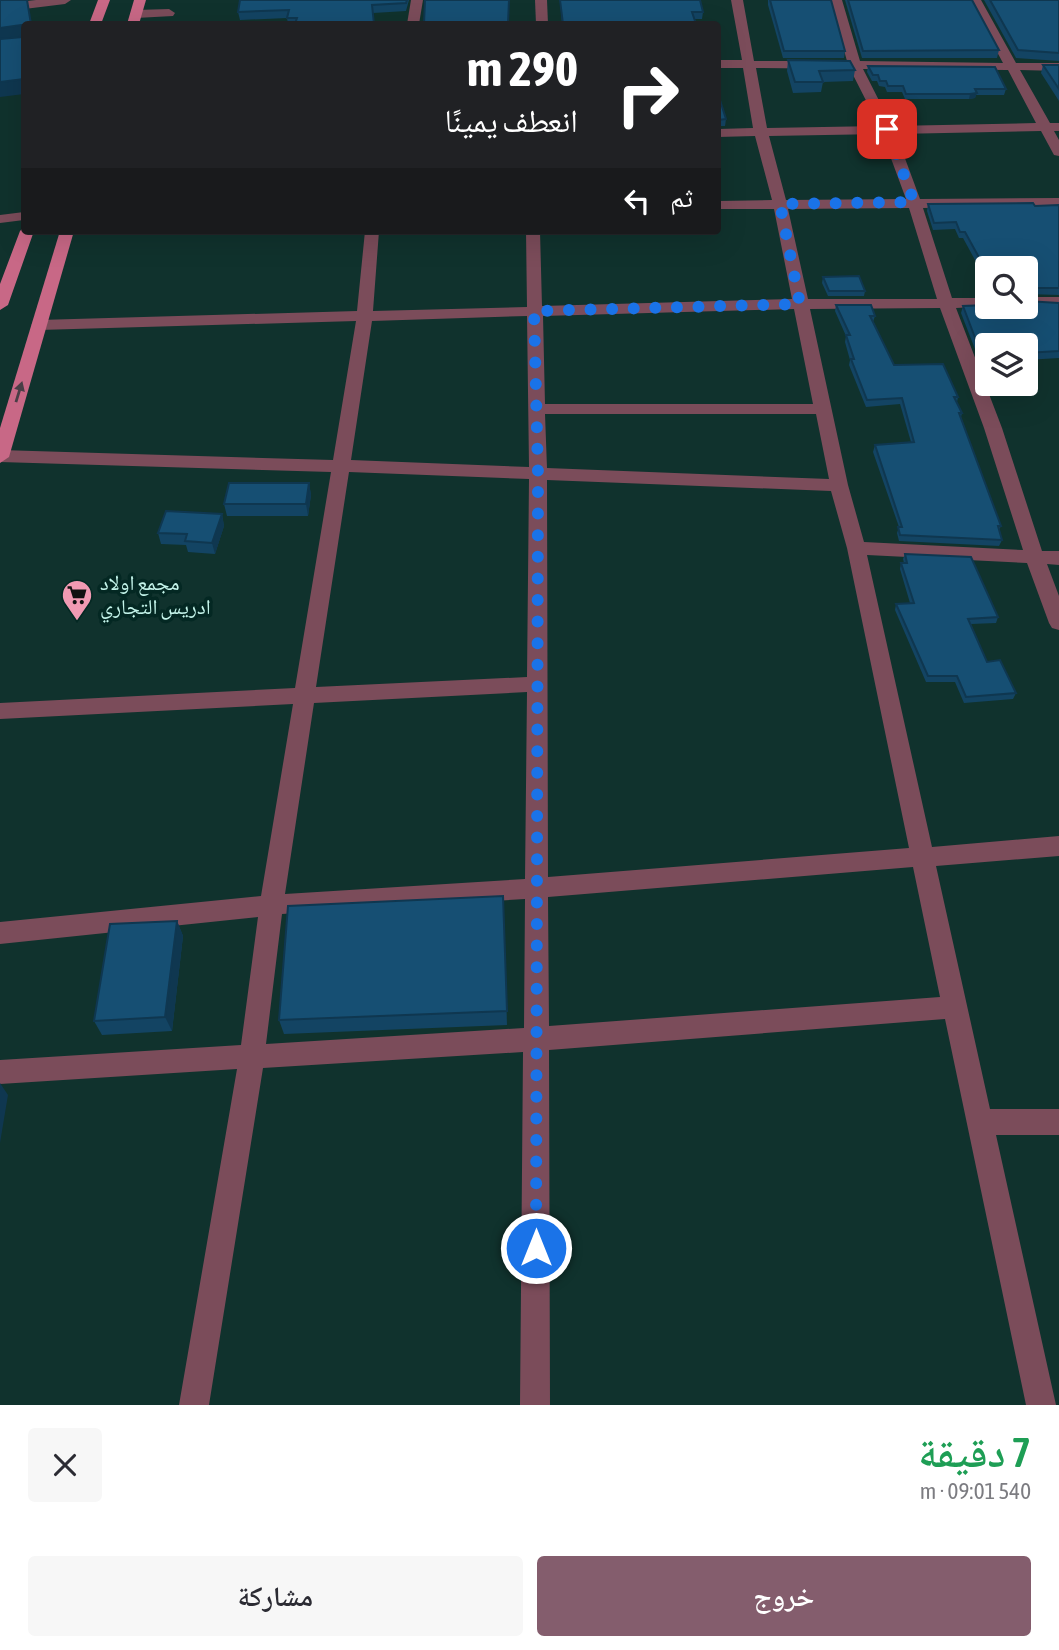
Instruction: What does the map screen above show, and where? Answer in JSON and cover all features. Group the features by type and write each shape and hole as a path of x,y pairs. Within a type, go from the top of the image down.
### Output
{"main road":[{"path":"95,21 104,0"},
{"path":"135,19 140,0"},
{"path":"0,305 26,235"},
{"path":"0,457 4,426 39,325 66,235"}],"street":[{"path":"0,8 65,0"},
{"path":"135,19 168,19 173,0"},
{"path":"414,21 417,0"},
{"path":"541,0 542,21"},
{"path":"737,0 761,133 780,204 839,485 856,548 1041,1405"},
{"path":"836,0 855,66 887,129 914,202 946,303 993,428 1035,558 1059,622"},
{"path":"975,0 1012,67 1052,127 1059,152"},
{"path":"721,64 1059,68"},
{"path":"721,133 1052,127"},
{"path":"721,205 1059,202"},
{"path":"0,219 21,216"},
{"path":"194,1405 252,1057 271,905 365,316 372,235"},
{"path":"533,235 538,474 536,1405"},
{"path":"1038,302 1059,302"},
{"path":"39,325 800,304 975,303"},
{"path":"536,409 823,409"},
{"path":"0,457 342,466 839,485"},
{"path":"856,548 1059,558"},
{"path":"0,711 536,684"},
{"path":"0,933 271,905 536,888 1059,846"},
{"path":"0,1072 536,1039 955,1007"},
{"path":"981,1122 1059,1122"}],"building":[{"path":"0,0 27,0 30,21 21,21 21,25 0,28"},
{"path":"240,0 407,0 406,3 372,5 374,21 296,21 297,18 287,18 289,10 238,12"},
{"path":"425,0 509,0 508,21 424,21"},
{"path":"560,0 700,0 703,12 692,12 695,21 563,21"},
{"path":"770,0 831,0 845,51 784,51"},
{"path":"848,0 972,0 999,50 863,51"},
{"path":"990,0 1059,0 1059,53 1018,50"},
{"path":"21,37 21,79 0,82 0,39"},
{"path":"788,60 850,61 855,70 819,71 823,82 795,82"},
{"path":"1043,65 1059,65 1059,89"},
{"path":"868,66 995,67 1006,89 975,89 977,93 970,94 906,94 903,86 888,86 886,81 880,81 878,75 873,75"},
{"path":"721,103 726,119 721,120"},
{"path":"928,204 1059,205 1059,288 1038,288 1038,256 978,256 965,232 960,232 956,222 934,223"},
{"path":"859,276 865,291 829,291 823,277"},
{"path":"1038,302 1059,303 1059,351 1038,352 1038,333 975,333 975,338 963,306 975,306 975,319 1038,319"},
{"path":"836,305 871,305 875,316 870,316 894,365 943,364 958,397 954,397 1001,526 998,526 1002,540 900,535 898,527 902,527 875,445 914,442 902,398 867,400 851,359 854,359 846,335 850,335"},
{"path":"229,483 309,483 306,504 224,504"},
{"path":"166,511 222,514 212,543 185,541 187,534 158,533"},
{"path":"905,554 971,557 998,617 968,619 987,662 1000,660 1016,693 966,697 957,676 928,676 896,604 914,603 901,563 907,563"},
{"path":"503,896 507,1011 279,1020 288,906"},
{"path":"177,921 165,1017 94,1021 110,924"}],"place":[{"name":"مجمع اولاد ادريس التجاري","path":"77,622"}],"route":[{"path":"536,1248 538,474 534,311 800,304 780,204 914,202 887,129"}]}
